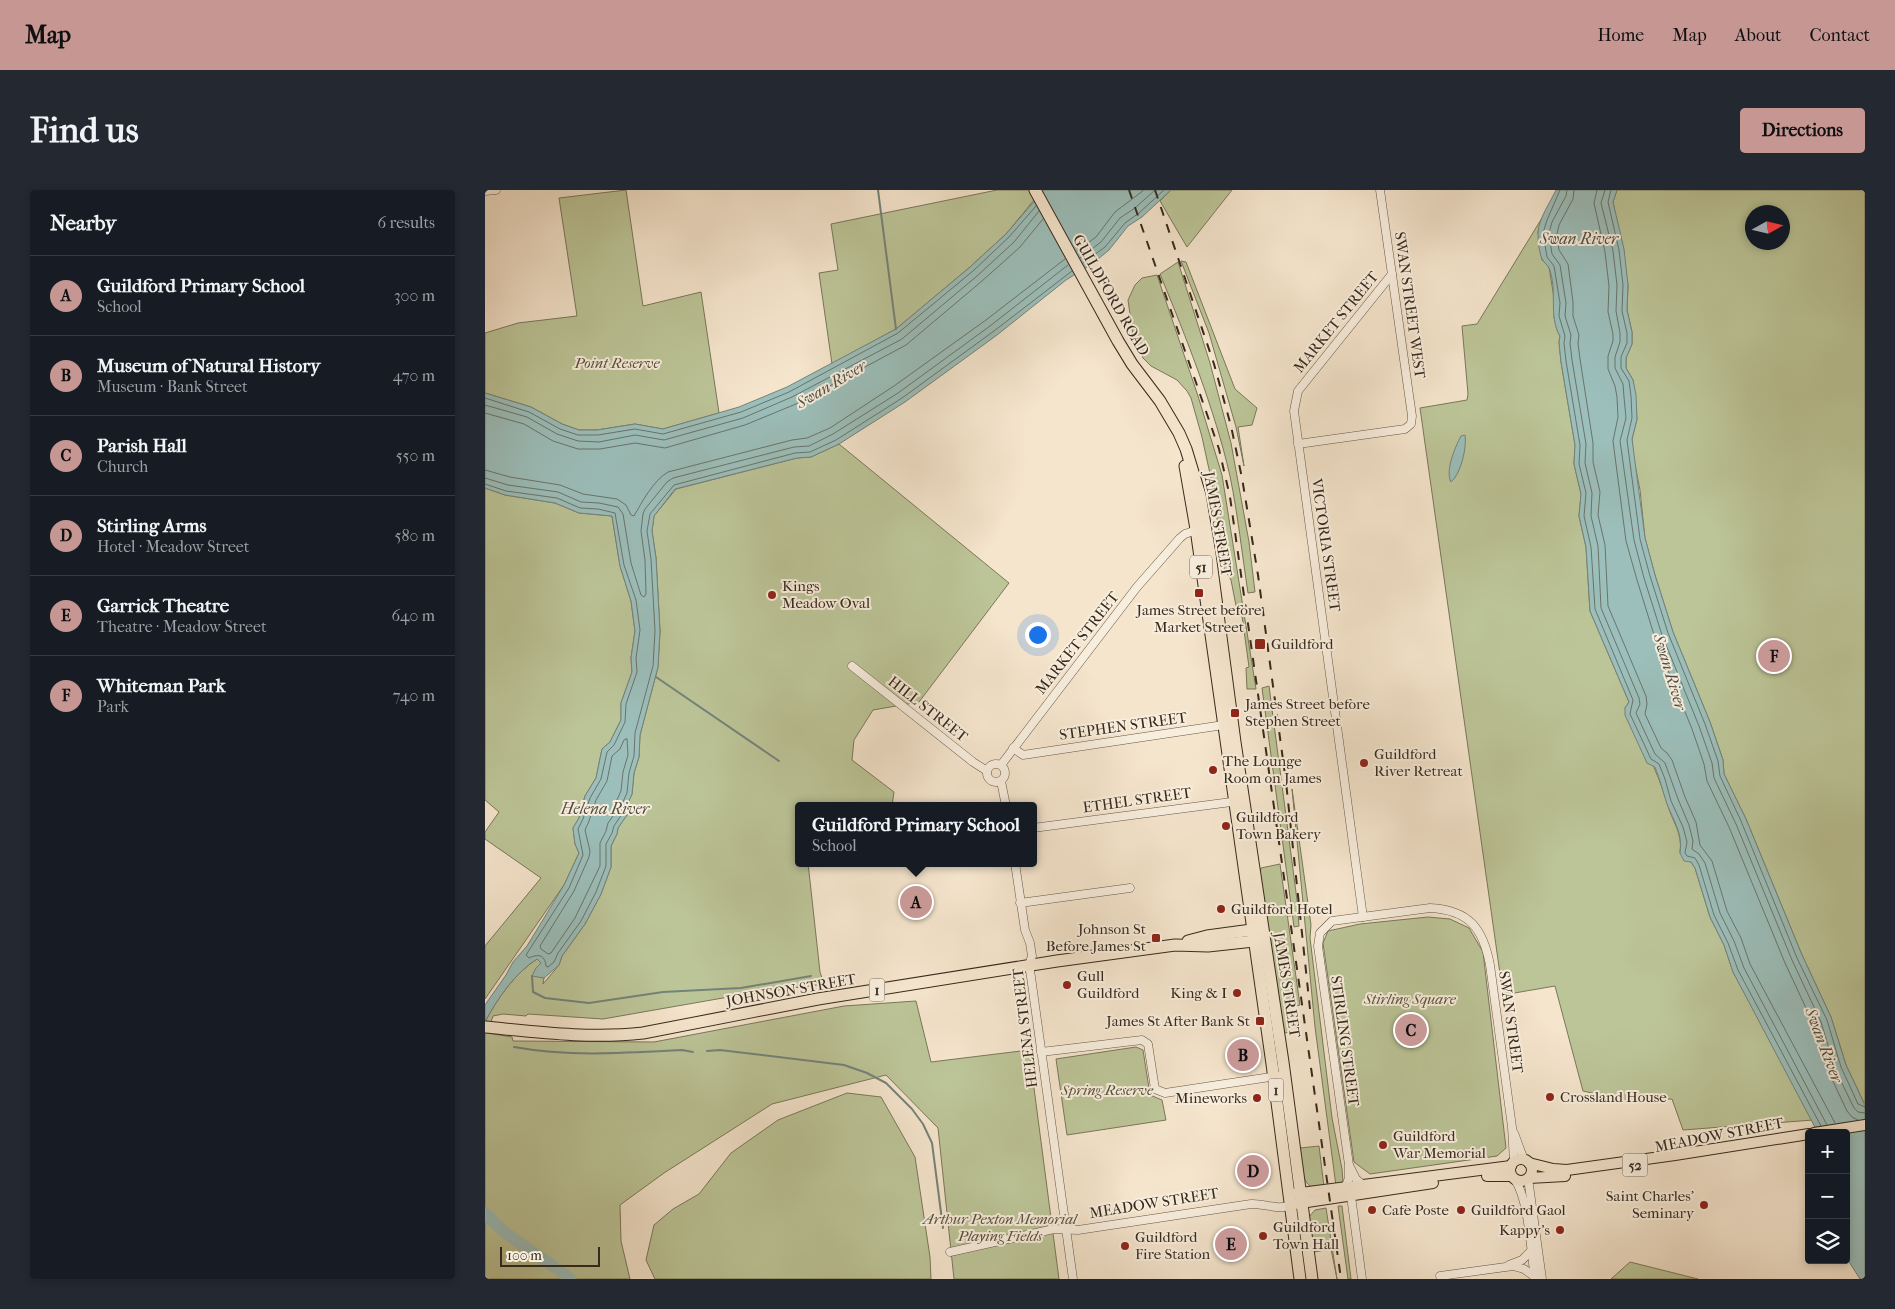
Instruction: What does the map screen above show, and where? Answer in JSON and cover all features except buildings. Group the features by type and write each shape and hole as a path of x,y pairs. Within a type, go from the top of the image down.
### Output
{"highway":[{"name":"GUILDFORD ROAD","path":"1035,190 1118,341 1132,364 1167,412"},
{"name":"JAMES STREET","path":"1167,412 1182,453 1212,568 1231,712 1239,801 1295,1199 1300,1279"},
{"name":"JAMES STREET","path":"1201,531 1208,613 1223,725 1239,801"},
{"path":"1208,613 1205,576 1207,571 1212,568"},
{"name":"JOHNSON STREET","path":"485,1027 562,1034 617,1036 643,1033 818,999 1029,965 1175,945 1207,936 1259,935"},
{"name":"JAMES STREET","path":"1295,1199 1312,1279"}],"main road":[{"path":"1840,1129 1865,1125"},
{"name":"52","path":"1796,1136 1805,1135"},
{"name":"MEADOW STREET","path":"1348,1192 1363,1185 1517,1168 1567,1170 1796,1136"},
{"name":"MEADOW STREET","path":"1528,1178 1565,1176 1689,1157 1796,1136"},
{"name":"MEADOW STREET","path":"1295,1199 1494,1175 1517,1168"},
{"path":"1517,1168 1531,1172 1528,1178"},
{"name":"52","path":"1517,1168 1521,1181 1528,1178"}],"street":[{"path":"485,192 495,190"},
{"name":"SWAN STREET WEST","path":"1298,444 1405,429 1411,424 1412,416 1380,190"},
{"name":"MARKET STREET","path":"1298,444 1294,411 1298,391 1392,274"},
{"name":"VICTORIA STREET","path":"1298,444 1363,917"},
{"name":"MARKET STREET","path":"1001,764 1137,587 1178,542 1201,531"},
{"name":"HILL STREET","path":"852,666 987,771"},
{"path":"1223,725 1229,722 1231,712"},
{"name":"STEPHEN STREET","path":"1013,748 1023,755 1223,725"},
{"path":"1001,781 994,782 989,778 987,771 994,764 1001,764 1005,770 1004,778 1001,781 1004,802"},
{"name":"ETHEL STREET","path":"1037,827 1239,801"},
{"name":"HELENA STREET","path":"1016,867 1025,930 1032,956 1029,965 1073,1279"},
{"path":"1021,903 1130,888"},
{"name":"SWAN STREET","path":"1363,917 1441,908 1459,913 1474,924 1483,937 1487,953 1520,1187 1524,1200 1537,1278"},
{"name":"STIRLING STREET","path":"1362,1279 1348,1192 1349,1165 1319,954 1319,940 1321,933 1332,921 1363,917"},
{"path":"1041,1052 1142,1040 1148,1044 1155,1089 1165,1093 1279,1076"},
{"name":"STIRLING STREET","path":"1349,1165 1356,1179 1363,1185"},
{"path":"1528,1178 1537,1278"},
{"name":"MEADOW STREET","path":"950,1252 1054,1229 1078,1230 1260,1203 1265,1206 1281,1208 1295,1199"},
{"path":"1440,1276 1505,1266 1522,1260 1531,1251"},
{"path":"1505,1266 1523,1268 1537,1278"}],"green space":[{"name":"Point Reserve","path":"626,190 643,306 701,292 719,413 663,429 635,424 597,430 579,430 562,424 531,407 485,393 485,333 518,323 577,316 559,198"},
{"path":"997,190 1029,190 1034,200 1006,234 896,329 832,364 819,273 838,270 831,224"},
{"path":"1171,190 1232,190 1187,247 1160,201"},
{"path":"1617,190 1865,190 1865,1103 1846,1065 1831,1017 1802,955 1746,819 1724,774 1723,760 1710,722 1673,632 1655,575 1645,538 1640,490 1633,455 1632,439 1637,419 1633,380 1626,368 1626,358 1632,344 1632,332 1627,310 1628,285 1613,202"},
{"path":"1542,218 1538,232 1542,260 1549,267 1555,304 1554,317 1560,336 1561,362 1575,445 1574,464 1581,494 1579,516 1586,547 1590,611 1629,702 1625,708 1648,754 1679,833 1680,853 1695,868 1710,917 1724,945 1733,972 1813,1120 1683,1130 1672,1099 1628,1101 1583,1091 1555,986 1503,995 1420,408 1467,400 1462,326 1477,324"},
{"path":"1181,261 1186,262 1235,389 1257,408 1252,425 1238,427 1244,466 1236,427 1209,333"},
{"path":"1178,262 1210,363 1231,443 1249,542 1255,592 1248,593 1238,520 1224,451 1190,348 1160,274"},
{"path":"1157,275 1198,396 1222,475 1256,689 1247,689 1246,668 1249,667 1242,616 1238,616 1231,580 1224,568 1212,483 1191,398 1177,380 1151,366 1143,358 1133,335 1128,300 1135,285 1142,278"},
{"name":"Arthur Pexton Memorial Playing Fields","path":"839,444 1009,583 919,702 873,710 854,740 852,760 894,792 893,802 795,802 795,867 808,867 820,972 824,984 740,995 603,1019 503,1014 493,1016 487,1033 512,1037 513,1041 654,1042 844,1006 916,1001 931,1062 1029,1050 1059,1279 954,1279 938,1128 886,1075 772,1104 664,1173 620,1205 621,1241 630,1279 485,1279 485,1022 507,987 529,965 537,959 541,963 533,975 544,978 543,984 559,965 562,956 585,924 601,894 611,867 611,846 618,828 627,815 627,805 632,794 634,773 639,757 640,735 658,667 660,631 656,558 652,531 654,516 676,489 797,458 811,457"},
{"path":"485,488 505,495 555,503 579,513 612,516 620,566 631,601 635,631 631,658 632,672 621,703 621,720 610,742 602,749 596,778 585,796 579,818 573,828 575,844 579,853 564,885 485,999 485,946 541,878 485,839 485,832 499,812 485,800"},
{"path":"1269,686 1297,900 1299,926 1294,927 1262,688"},
{"path":"1292,789 1311,925 1310,938 1332,1118 1342,1169 1343,1183 1336,1186 1315,1027"},
{"path":"1280,864 1300,1005 1288,1007 1291,1032 1284,1033 1260,873 1261,868"},
{"name":"Stirling Square","path":"1428,917 1450,919 1469,928 1483,952 1506,1148 1497,1156 1370,1174 1354,1162 1323,943 1328,931 1360,924"},
{"name":"Spring Reserve","path":"1136,1047 1143,1050 1150,1095 1162,1100 1166,1120 1067,1135 1056,1059"},
{"path":"847,1093 881,1097 915,1157 930,1257 931,1279 655,1279 646,1260 654,1225 673,1209 699,1194 731,1153 778,1120"},
{"path":"1319,1146 1324,1187 1313,1187 1308,1184 1303,1175 1300,1148"},
{"path":"1338,1206 1342,1206 1351,1279 1348,1279"},
{"path":"1326,1208 1337,1279 1331,1249 1314,1252 1317,1279 1314,1279 1309,1217 1315,1210"},
{"path":"1630,1262 1698,1279 1611,1279"}],"water":[{"name":"Swan River","path":"1044,190 1171,190 1142,217 1128,226 1109,250 1092,264 1066,280 997,335 905,402 839,444 811,457 797,458 675,489 654,516 652,531 656,558 660,631 658,667 640,735 639,757 634,773 632,794 627,805 627,815 618,828 611,846 611,867 601,894 585,924 562,956 559,965 544,978 532,976 541,963 537,959 529,965 507,987 485,1022 485,1005 513,962 527,946 564,885 579,853 575,844 573,828 579,818 585,796 596,778 602,749 610,742 621,720 621,703 632,672 631,658 635,631 631,601 620,566 612,516 579,513 555,503 505,495 485,488 485,393 531,407 562,424 579,430 597,430 635,424 663,429 739,407 787,387 896,329 1006,234"},
{"name":"Swan River","path":"1556,190 1617,190 1613,202 1624,249 1628,285 1627,310 1632,332 1632,344 1626,358 1626,368 1633,380 1636,395 1637,419 1632,439 1645,538 1673,632 1710,722 1723,760 1724,774 1746,819 1802,955 1831,1017 1846,1065 1864,1103 1865,1279 1860,1279 1850,1263 1850,1129 1816,1129 1733,972 1724,945 1710,917 1695,868 1691,862 1684,861 1680,853 1679,833 1655,767 1647,763 1625,715 1625,708 1629,702 1590,611 1586,547 1579,516 1581,494 1574,464 1575,445 1561,362 1560,336 1554,320 1552,276 1542,259 1538,242 1540,221"},
{"path":"1465,435 1463,460 1458,473 1451,482 1449,472 1451,459 1461,436"}],"waterway":[{"path":"878,190 896,329"},
{"path":"656,677 779,761"},
{"path":"532,976 533,992 545,998 589,1003 663,992 741,988 811,976"},
{"path":"514,1047 577,1053 682,1050 693,1052"},
{"path":"707,1051 720,1050 844,1065 867,1073 886,1083 912,1109 923,1124 932,1143 943,1228"},
{"name":"Helena River","path":"485,1213 504,1232 570,1279"}],"railway":[{"path":"1129,190 1219,449 1230,497 1341,1279"},
{"path":"1155,190 1214,364 1231,426 1242,478 1258,575 1286,782 1310,1009"}],"place":[{"name":"James Street before Market Street","path":"1199,593"},
{"name":"Kings Meadow Oval","path":"772,595"},
{"name":"Guildford","path":"1260,644"},
{"name":"Whiteman Park","path":"1774,656"},
{"name":"James Street before Stephen Street","path":"1235,713"},
{"name":"Guildford River Retreat","path":"1364,763"},
{"name":"The Lounge Room on James","path":"1213,770"},
{"name":"Guildford Town Bakery","path":"1226,826"},
{"name":"Guildford Primary School","path":"916,902"},
{"name":"Guildford Hotel","path":"1221,909"},
{"name":"Johnson St Before James St","path":"1156,938"},
{"name":"Gull Guildford","path":"1067,985"},
{"name":"King & I","path":"1237,993"},
{"name":"James St After Bank St","path":"1260,1021"},
{"name":"Parish Hall","path":"1411,1030"},
{"name":"Museum of Natural History","path":"1243,1055"},
{"name":"Crossland House","path":"1550,1097"},
{"name":"Mineworks","path":"1257,1098"},
{"name":"Guildford War Memorial","path":"1383,1145"},
{"name":"Stirling Arms","path":"1253,1171"},
{"name":"Saint Charles’ Seminary","path":"1704,1205"},
{"name":"Cafe Poste","path":"1372,1210"},
{"name":"Guildford Gaol","path":"1461,1210"},
{"name":"Kappy's","path":"1560,1230"},
{"name":"Guildford Town Hall","path":"1263,1236"},
{"name":"Garrick Theatre","path":"1231,1244"},
{"name":"Guildford Fire Station","path":"1125,1246"}]}
